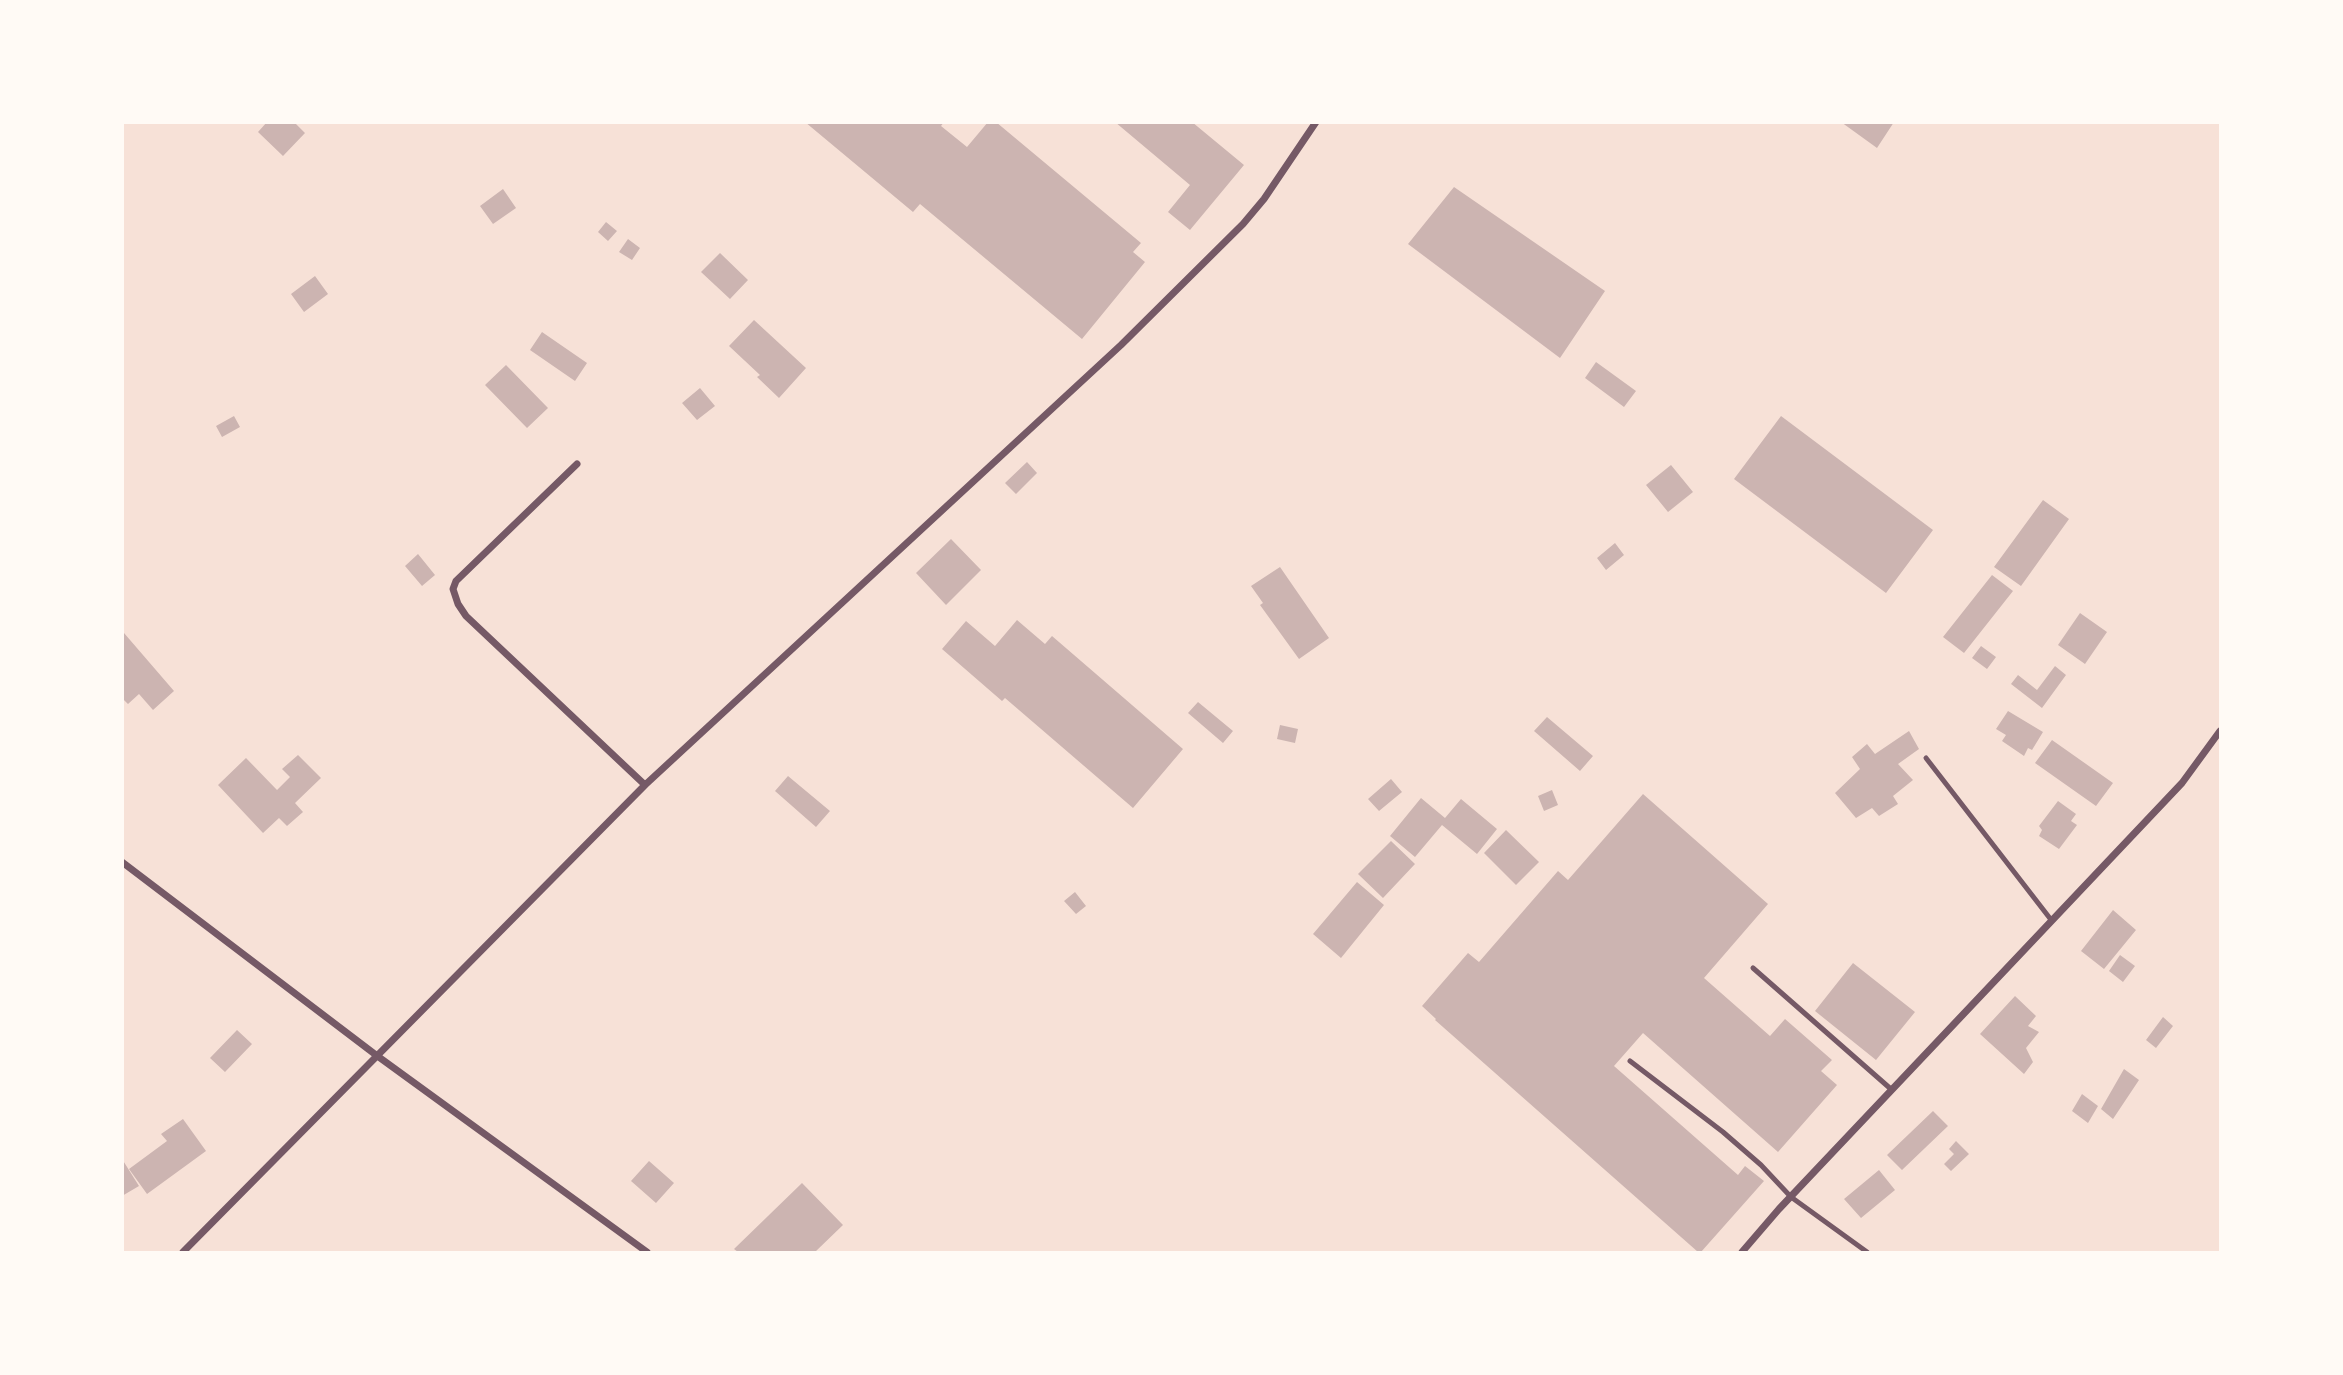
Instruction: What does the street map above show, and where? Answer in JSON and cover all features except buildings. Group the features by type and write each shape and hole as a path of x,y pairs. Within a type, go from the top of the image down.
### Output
{"street":[{"path":"183,1252 645,785 1130,336 1264,200 1316,122"},
{"path":"577,464 456,581 453,589 466,616 645,785"},
{"path":"1742,1252 2182,783 2221,731"},
{"path":"122,862 376,1055 647,1252"}],"lane":[{"path":"1926,758 2052,921"},
{"path":"1753,968 1892,1090"},
{"path":"1630,1061 1723,1132 1761,1165 1791,1197 1867,1252"}]}
